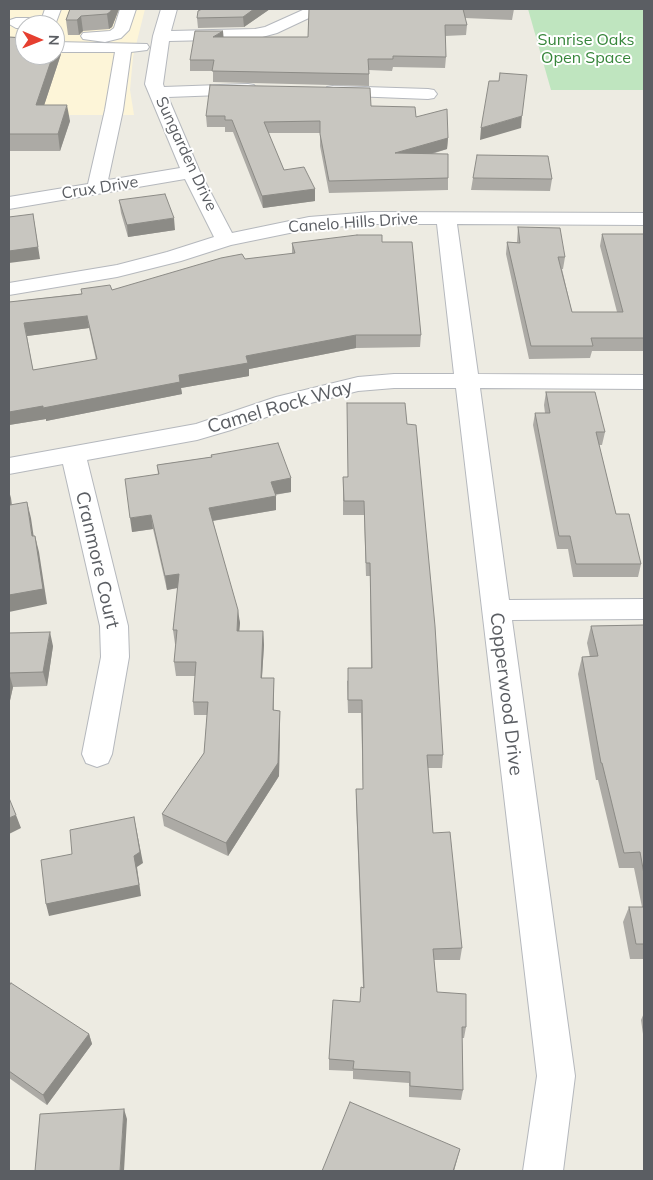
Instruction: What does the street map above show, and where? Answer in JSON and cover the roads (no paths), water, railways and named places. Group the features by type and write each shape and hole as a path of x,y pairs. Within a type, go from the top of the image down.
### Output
{"street":[{"path":"65,31 73,36 106,37 115,34 121,30 128,9"},
{"name":"Sungarden Drive","path":"169,9 160,42 154,84 192,172 226,240"},
{"path":"65,47 124,47 255,34 271,30 306,13 386,9"},
{"path":"10,39 17,13"},
{"path":"97,188 114,110 124,47"},
{"path":"157,93 216,89 265,90"},
{"path":"313,90 428,94"},
{"name":"Crux Drive","path":"9,203 192,172"},
{"name":"Canelo Hills Drive","path":"9,289 117,271 174,257 226,240 310,223 372,218 644,219"},
{"name":"Copperwood Drive","path":"446,218 556,1076 543,1171"},
{"name":"Camel Rock Way","path":"9,466 197,432 222,425 284,402 358,384 394,381 466,380 644,382"},
{"name":"Cranmore Court","path":"73,455 114,626 115,658 97,754"},
{"path":"495,610 644,610"}],"park label":[{"name":"Sunrise Oaks Open Space","path":"586,49"}]}
